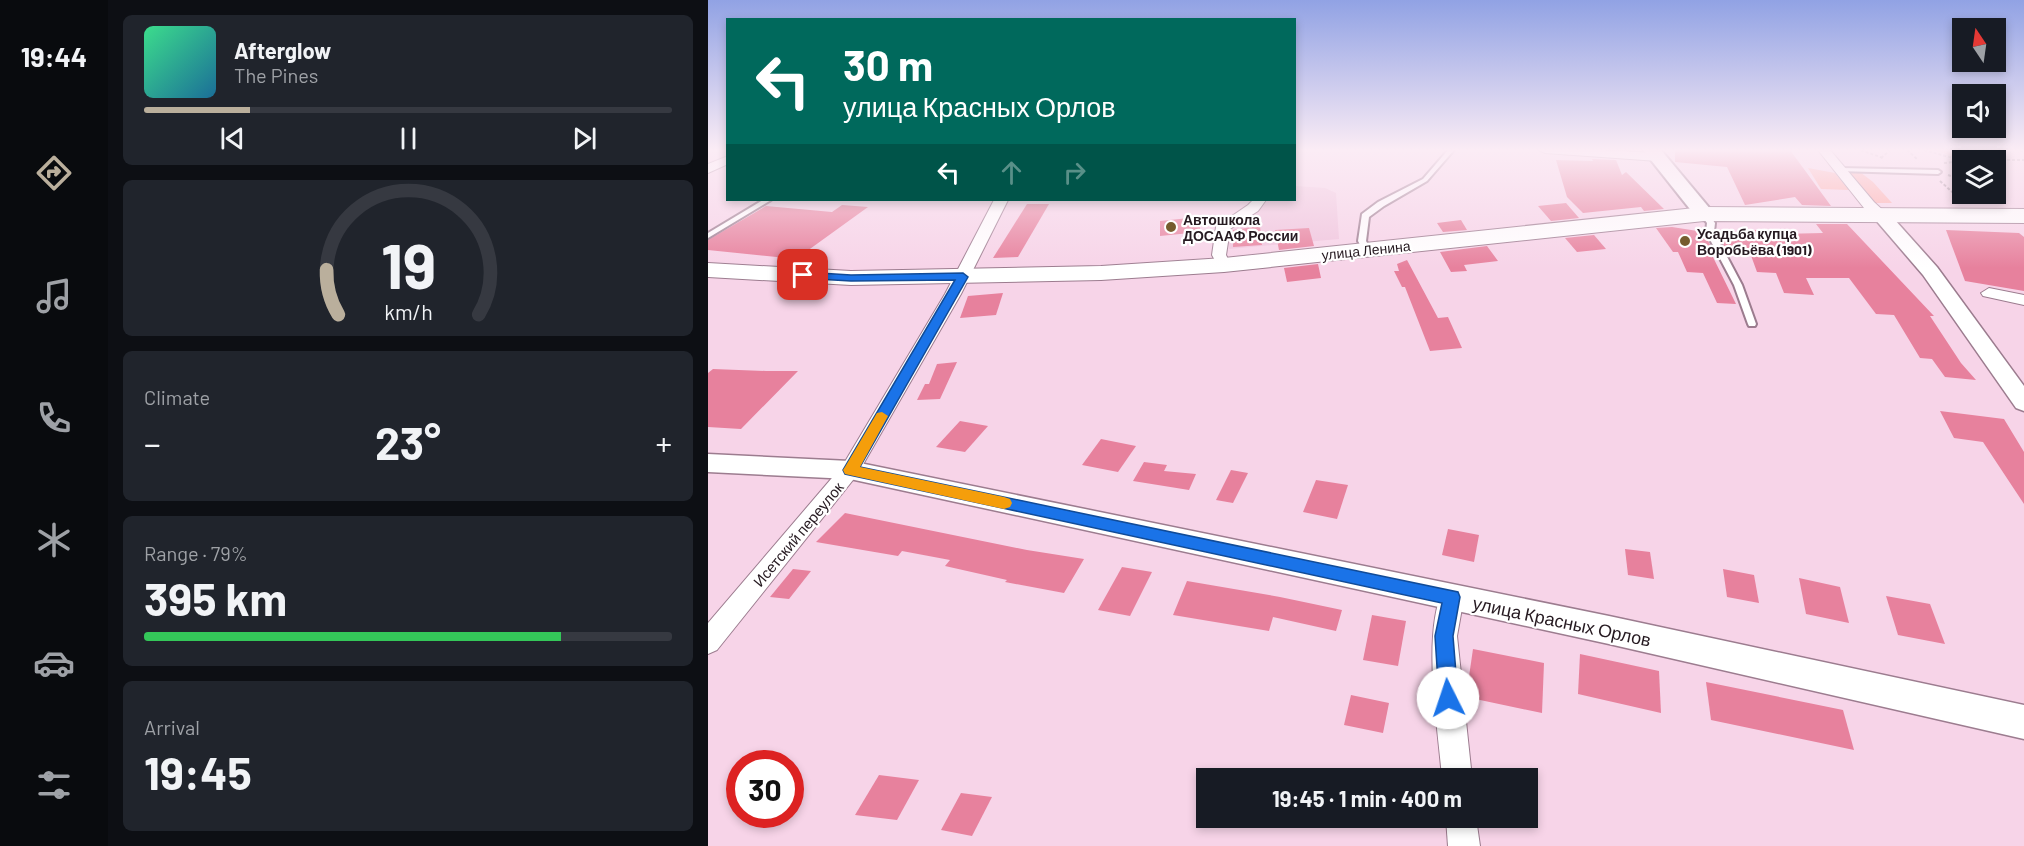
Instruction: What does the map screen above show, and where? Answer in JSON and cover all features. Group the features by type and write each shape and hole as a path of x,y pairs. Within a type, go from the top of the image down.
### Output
{"main road":[{"path":"1684,189 1704,214"},
{"name":"улица Ленина","path":"708,270 851,278 1101,273 1224,265 1704,214 2024,216"}],"street":[{"path":"1857,189 1930,271 2024,403"},
{"name":"Исетский переулок","path":"708,642 850,470 963,277 1000,201"},
{"path":"1224,265 1219,255 1223,227 1253,208 1258,201"},
{"path":"1989,292 2024,300"},
{"name":"улица Красных Орлов","path":"708,463 850,470 1452,597 2024,722"},
{"path":"1452,597 1444,636 1456,768"},
{"path":"1462,828 1464,846"}],"lane":[{"path":"1367,250 1362,241 1365,216 1408,189"},
{"path":"708,236 765,201"},
{"path":"1704,214 1711,223 1710,232 1738,285 1752,324"}],"shaded area":[{"path":"1296,189 1328,189 1336,193 1339,239 1229,249 1230,226 1263,206 1267,201 1296,201"},
{"path":"1863,189 1880,189 1892,203 1875,203"}],"building":[{"path":"1565,189 1644,189 1664,209 1644,211 1641,207 1583,213 1567,197"},
{"path":"1738,189 1819,189 1831,206 1802,205 1795,197 1745,205"},
{"path":"1566,203 1579,218 1551,221 1538,206"},
{"path":"1027,204 1049,204 1018,257 993,258"},
{"path":"842,205 868,207 796,259 708,250 708,240 766,206 832,212"},
{"name":"Автошкола ДОСААФ России","path":"1199,217 1200,232 1160,236 1160,221"},
{"path":"1461,220 1467,230 1443,232 1437,223"},
{"path":"1816,224 1847,224 1934,316 1930,316 1961,363 1976,380 1945,377 1932,359 1920,358 1894,315 1876,314 1849,278 1806,278 1814,295 1784,293 1776,273 1757,272 1749,250 1726,250 1717,232 1776,230 1779,234 1823,233"},
{"path":"1260,226 1262,245 1233,247 1233,230"},
{"path":"1672,227 1704,232 1713,251 1710,251 1736,304 1717,303 1703,273 1687,272 1678,252 1673,252 1656,228"},
{"path":"1309,228 1314,246 1279,250 1275,230"},
{"path":"1946,230 2019,233 2024,237 2024,291 1965,281"},
{"path":"1594,235 1606,249 1577,252 1565,238"},
{"path":"1487,246 1498,261 1464,265 1467,271 1451,272 1440,252"},
{"path":"1407,260 1438,318 1448,317 1462,348 1430,351 1405,287 1402,287 1394,271 1399,271 1397,264"},
{"path":"1318,264 1321,278 1287,282 1284,268"},
{"path":"1003,293 996,315 960,318 968,296"},
{"path":"957,362 940,399 917,400 925,384 929,384 937,364"},
{"path":"713,369 798,371 741,429 708,427 708,373"},
{"path":"1940,411 2004,419 2024,452 2024,504 1983,442 1954,438"},
{"path":"960,421 988,426 965,452 936,447"},
{"path":"1101,439 1136,446 1118,472 1082,465"},
{"path":"1144,462 1167,465 1164,471 1196,474 1189,490 1133,481"},
{"path":"1231,470 1248,473 1233,503 1216,500"},
{"path":"1316,480 1348,485 1337,519 1303,512"},
{"path":"845,513 1027,550 1084,559 1064,593 1005,582 1007,580 945,566 950,560 902,551 898,556 816,542"},
{"path":"1448,529 1479,535 1474,562 1442,555"},
{"path":"1625,549 1650,552 1654,579 1628,575"},
{"path":"1122,567 1152,572 1130,616 1098,610"},
{"path":"793,569 811,571 789,599 770,597"},
{"path":"1723,569 1754,575 1759,603 1727,597"},
{"path":"1799,578 1840,587 1849,623 1806,614"},
{"path":"1187,581 1342,610 1336,631 1273,617 1269,631 1173,615"},
{"path":"1886,596 1930,604 1945,644 1898,635"},
{"path":"1372,615 1406,621 1398,666 1363,660"},
{"path":"1473,649 1544,663 1542,713 1466,697"},
{"path":"1580,654 1659,671 1661,713 1578,694"},
{"path":"1706,682 1843,710 1854,750 1711,720"},
{"path":"1351,695 1389,703 1383,733 1344,725"},
{"path":"879,775 919,780 897,820 855,815"},
{"path":"961,793 992,797 972,836 941,830"}],"slow traffic":[{"path":"882,416 850,470 1004,503"}],"place":[{"name":"Автошкола ДОСААФ России","path":"1171,227"},
{"name":"Усадьба купца Воробьёва (1901)","path":"1685,241"}],"route":[{"path":"803,275 851,278 963,277 850,470 1452,597 1444,636 1448,698"}]}
